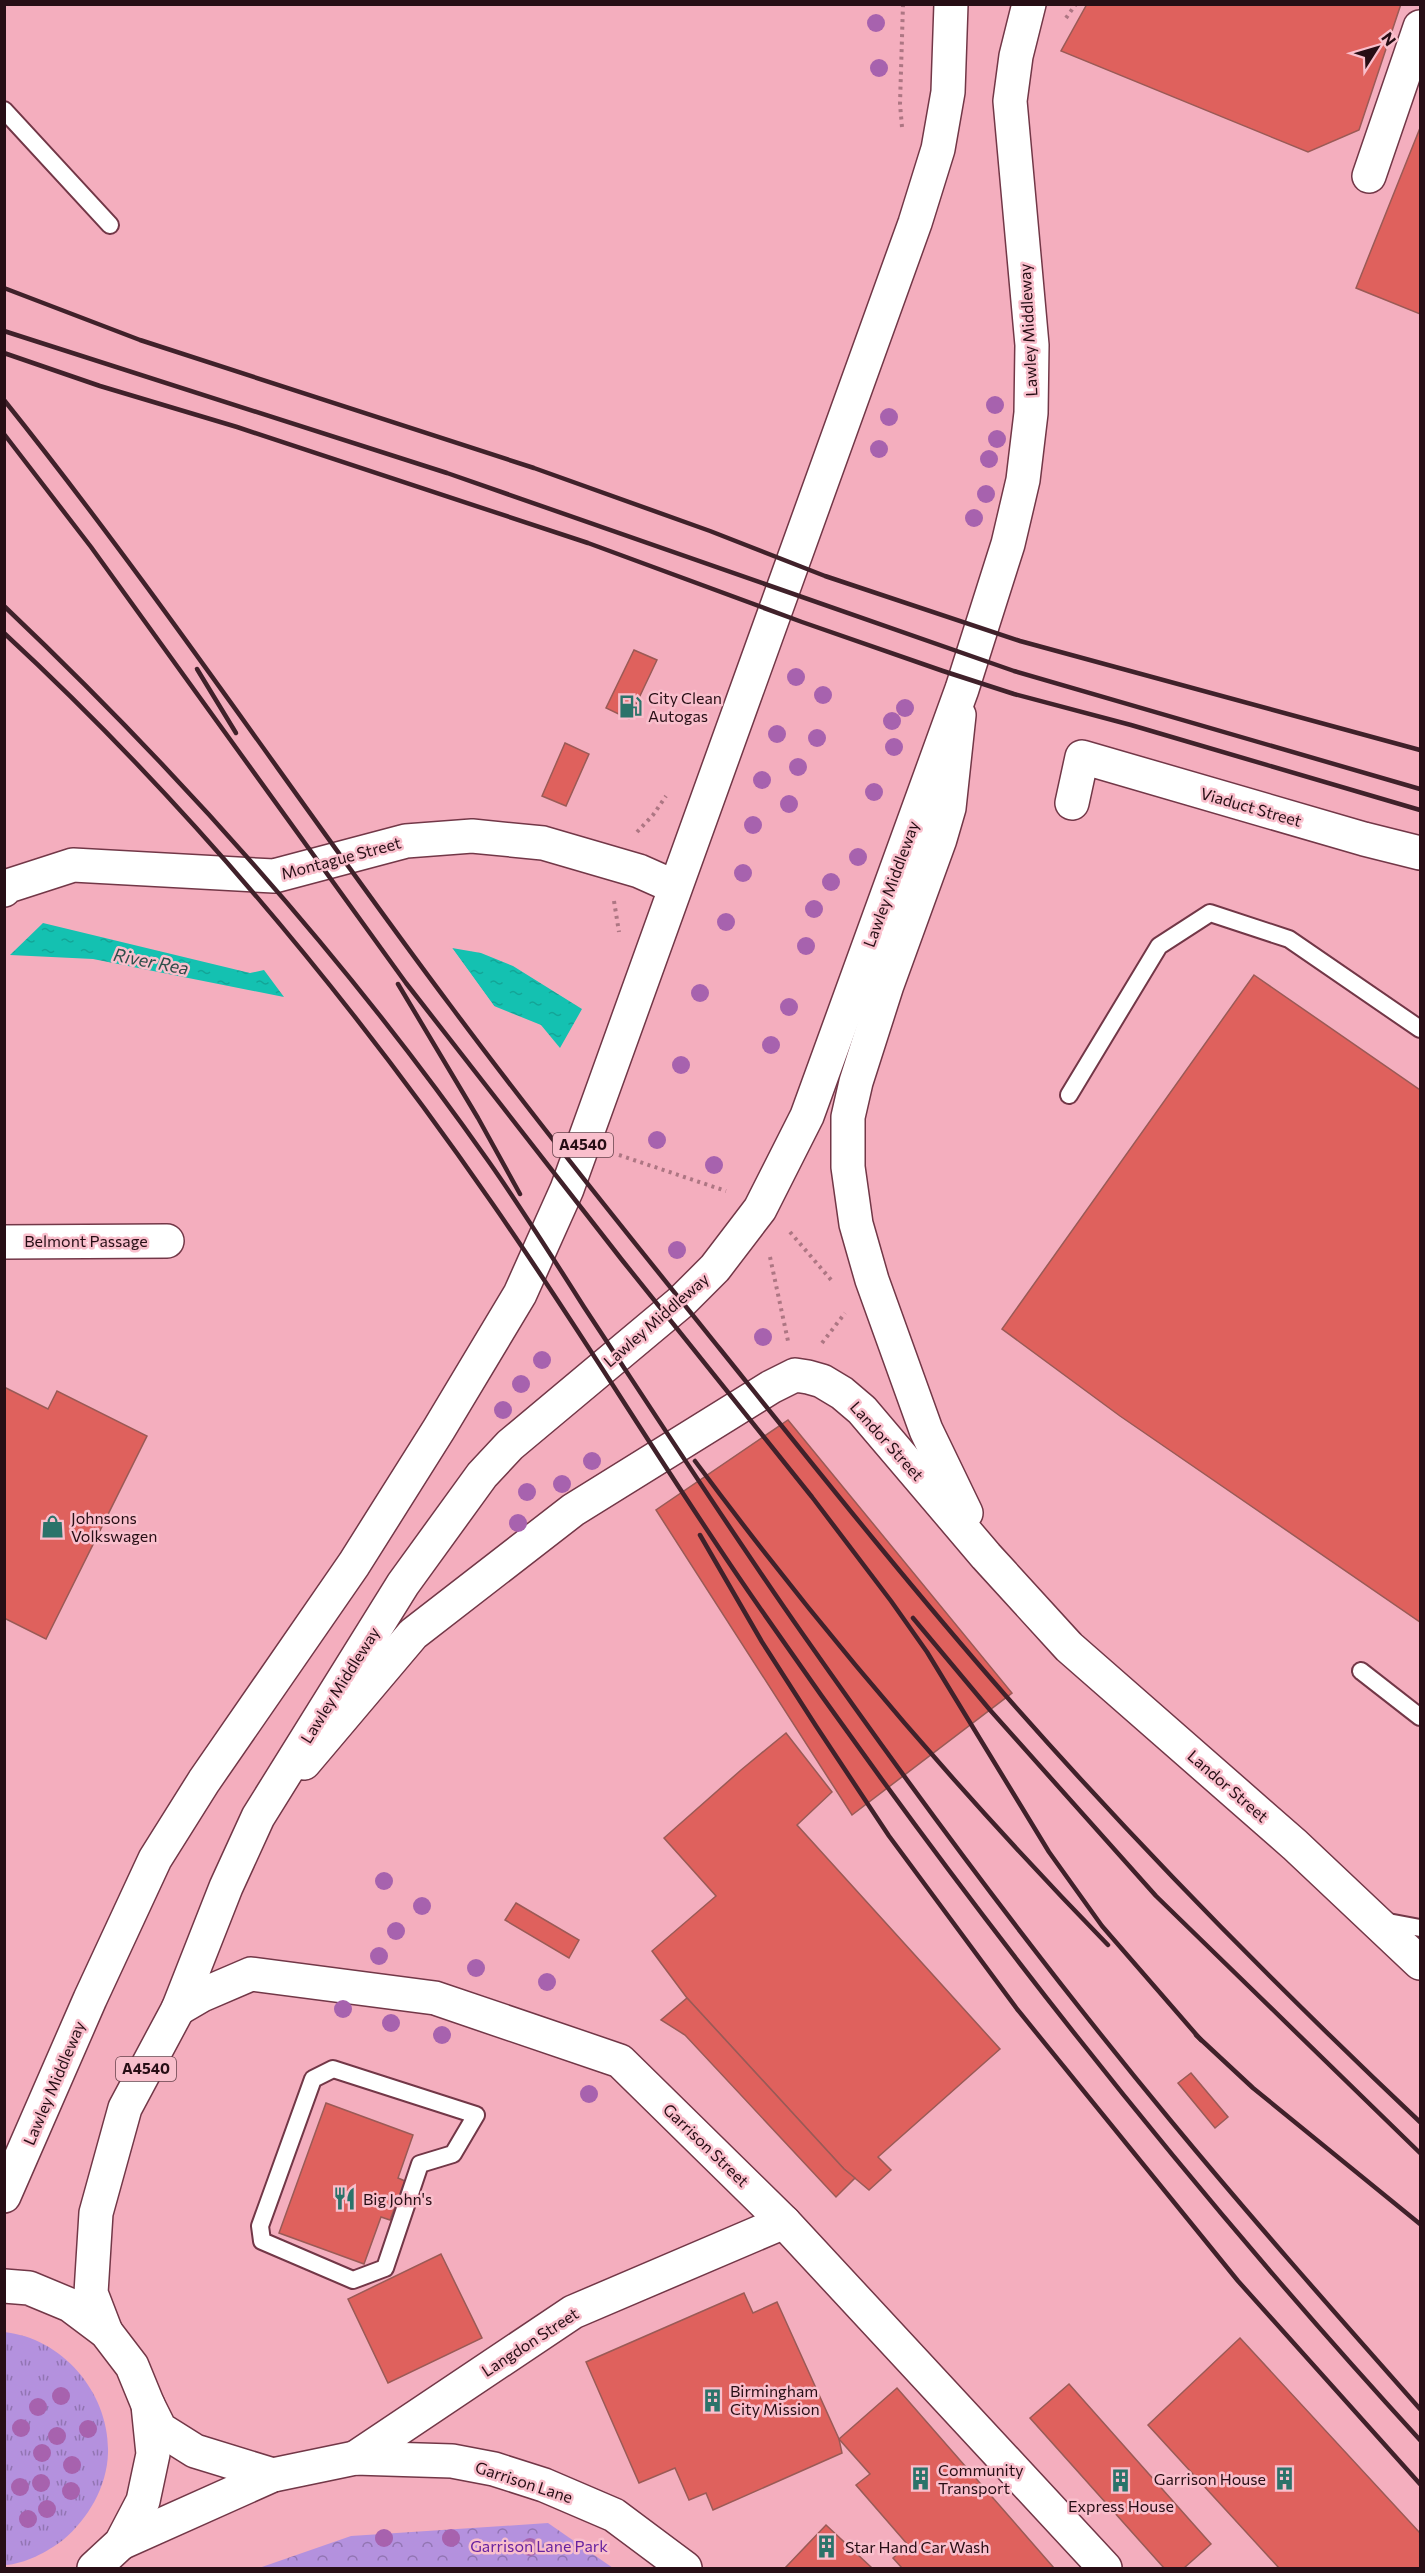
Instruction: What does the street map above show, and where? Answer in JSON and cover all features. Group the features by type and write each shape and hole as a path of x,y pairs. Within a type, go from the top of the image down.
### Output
{"main road":[{"name":"Lawley Middleway","path":"4,2196 90,1999 155,1859 204,1780 354,1564 440,1429 520,1294 567,1189 915,224 938,149 948,92 951,4"},
{"name":"Lawley Middleway","path":"106,2332 91,2293 96,2213 126,2108 178,2009 226,1887 258,1817 403,1584 482,1475 510,1445 681,1302 715,1268 760,1209 807,1116 962,689 1008,544 1023,480 1031,413 1032,345 1010,101 1016,56 1029,4"},
{"path":"1369,176 1420,27"},
{"path":"962,689 949,808 864,1056 849,1117 848,1167 856,1224 872,1280 926,1430 986,1556"},
{"name":"Viaduct Street","path":"1072,803 1082,757 1364,840 1420,853"},
{"name":"Montague Street","path":"6,886 73,864 274,876 406,841 472,836 543,843 639,871 675,887"},
{"name":"Belmont Passage","path":"4,1242 167,1241"},
{"path":"258,1817 412,1634 573,1510 795,1375"},
{"name":"Landor Street","path":"795,1375 822,1381 842,1393 862,1410 986,1556 1069,1647 1295,1845 1420,1963"},
{"name":"Garrison Street","path":"178,2009 202,1995 251,1974 435,1998 620,2061 784,2222 1105,2568"},
{"name":"Langdon Street","path":"355,2457 573,2312 784,2222"},
{"name":"A4540","path":"4,2286 29,2288 70,2305 106,2332 132,2366 148,2405 153,2454 143,2501 121,2543 94,2568"},
{"name":"Garrison Lane","path":"148,2405 160,2429 195,2451 273,2475"},
{"name":"Garrison Lane","path":"121,2543 273,2475 355,2457 452,2461 494,2469 544,2485 614,2515 685,2568"}],"lane":[{"path":"4,110 110,225"},
{"path":"1069,1095 1159,946 1210,913 1289,939 1420,1029"},
{"path":"1361,1671 1420,1717"},
{"path":"1374,1919 1420,1928"},
{"path":"333,2069 476,2115 453,2154 420,2164 385,2268 353,2280 262,2241 260,2226 313,2079 333,2069"}],"path":[{"path":"902,136 900,104 903,4"},
{"path":"760,1209 795,1375"},
{"path":"795,1375 872,1280"}],"green space":[{"path":"4,2332 45,2345 63,2357 79,2373 92,2390 101,2410 107,2431 108,2453 100,2490 88,2512 72,2532 36,2557 5,2565"},
{"name":"Garrison Lane Park","path":"548,2523 613,2568 259,2568 351,2536"}],"water":[{"name":"River Rea","path":"43,923 250,973 264,970 284,997 93,959 10,955"},
{"path":"452,948 481,953 513,966 582,1009 560,1048 541,1025 494,1006"}],"pier":[{"path":"450,945 497,1010 491,1007 449,949"}],"building":[{"path":"1087,4 1401,4 1359,130 1308,152 1061,51"},
{"path":"1420,128 1420,314 1356,288"},
{"path":"634,650 657,660 629,719 606,708"},
{"path":"565,743 589,754 566,806 542,796"},
{"path":"1254,975 1420,1090 1420,1622 1120,1416 1002,1329"},
{"name":"Johnsons Volkswagen","path":"4,1387 48,1409 57,1391 147,1436 46,1639 4,1618"},
{"path":"788,1420 1012,1693 852,1815 656,1510"},
{"path":"786,1733 832,1792 797,1825 1000,2049 878,2157 891,2170 869,2190 844,2169 687,1998 652,1951 716,1896 664,1838"},
{"path":"516,1903 579,1940 569,1958 505,1920"},
{"path":"687,1998 844,2169 855,2178 836,2197 685,2035 661,2020"},
{"path":"1191,2073 1228,2117 1215,2128 1178,2083"},
{"name":"Big John's","path":"326,2103 413,2135 398,2178 405,2181 390,2220 381,2217 364,2264 279,2233"},
{"path":"441,2254 482,2338 388,2383 348,2299"},
{"name":"Birmingham City Mission","path":"744,2293 753,2313 777,2302 839,2439 842,2453 713,2510 706,2493 689,2500 675,2468 639,2483 586,2362"},
{"name":"Garrison House","path":"1240,2338 1420,2533 1420,2568 1279,2568 1148,2425"},
{"name":"Express House","path":"1069,2384 1211,2544 1184,2568 1164,2568 1030,2418"},
{"name":"Community Transport","path":"897,2388 1054,2568 902,2568 893,2558 908,2545 856,2485 870,2474 839,2439"},
{"name":"Star Hand Car Wash","path":"826,2525 872,2568 785,2568"}],"railway":[{"path":"4,288 140,340 534,468 710,531 825,576 1020,641 1420,750"},
{"path":"4,331 447,473 1014,671 1420,789"},
{"path":"4,353 588,543 802,622 1014,694 1131,725 1420,810"},
{"path":"4,400 119,549 394,930 516,1092 897,1567 1055,1752 1260,1967 1420,2122"},
{"path":"4,434 91,547 406,983 622,1260 812,1497 891,1601 927,1652 1049,1852 1102,1926 1201,2040"},
{"path":"4,606 70,670 199,803 320,942 378,1014 489,1162 774,1593 982,1881 1171,2121 1420,2409"},
{"path":"4,633 72,698 202,834 263,904 381,1051 438,1126 492,1203 753,1598 909,1817 1072,2031 1156,2135 1242,2239 1420,2440"},
{"path":"197,669 236,733"},
{"path":"398,984 478,1118 520,1194"},
{"path":"695,1461 792,1587 893,1710 999,1829 1108,1945"},
{"path":"700,1535 762,1642 889,1836 1017,2009 1238,2281 1420,2484"},
{"path":"913,1618 990,1710 1156,1896 1420,2153"},
{"path":"1196,2035 1253,2088 1420,2224"}],"place":[{"name":"City Clean Autogas","path":"630,707"},
{"name":"Johnsons Volkswagen","path":"53,1527"},
{"name":"Big John's","path":"345,2199"},
{"name":"Birmingham City Mission","path":"712,2400"},
{"name":"Community Transport","path":"920,2479"},
{"name":"Garrison House","path":"1284,2479"},
{"name":"Express House","path":"1121,2481"},
{"name":"Star Hand Car Wash","path":"827,2547"}]}
